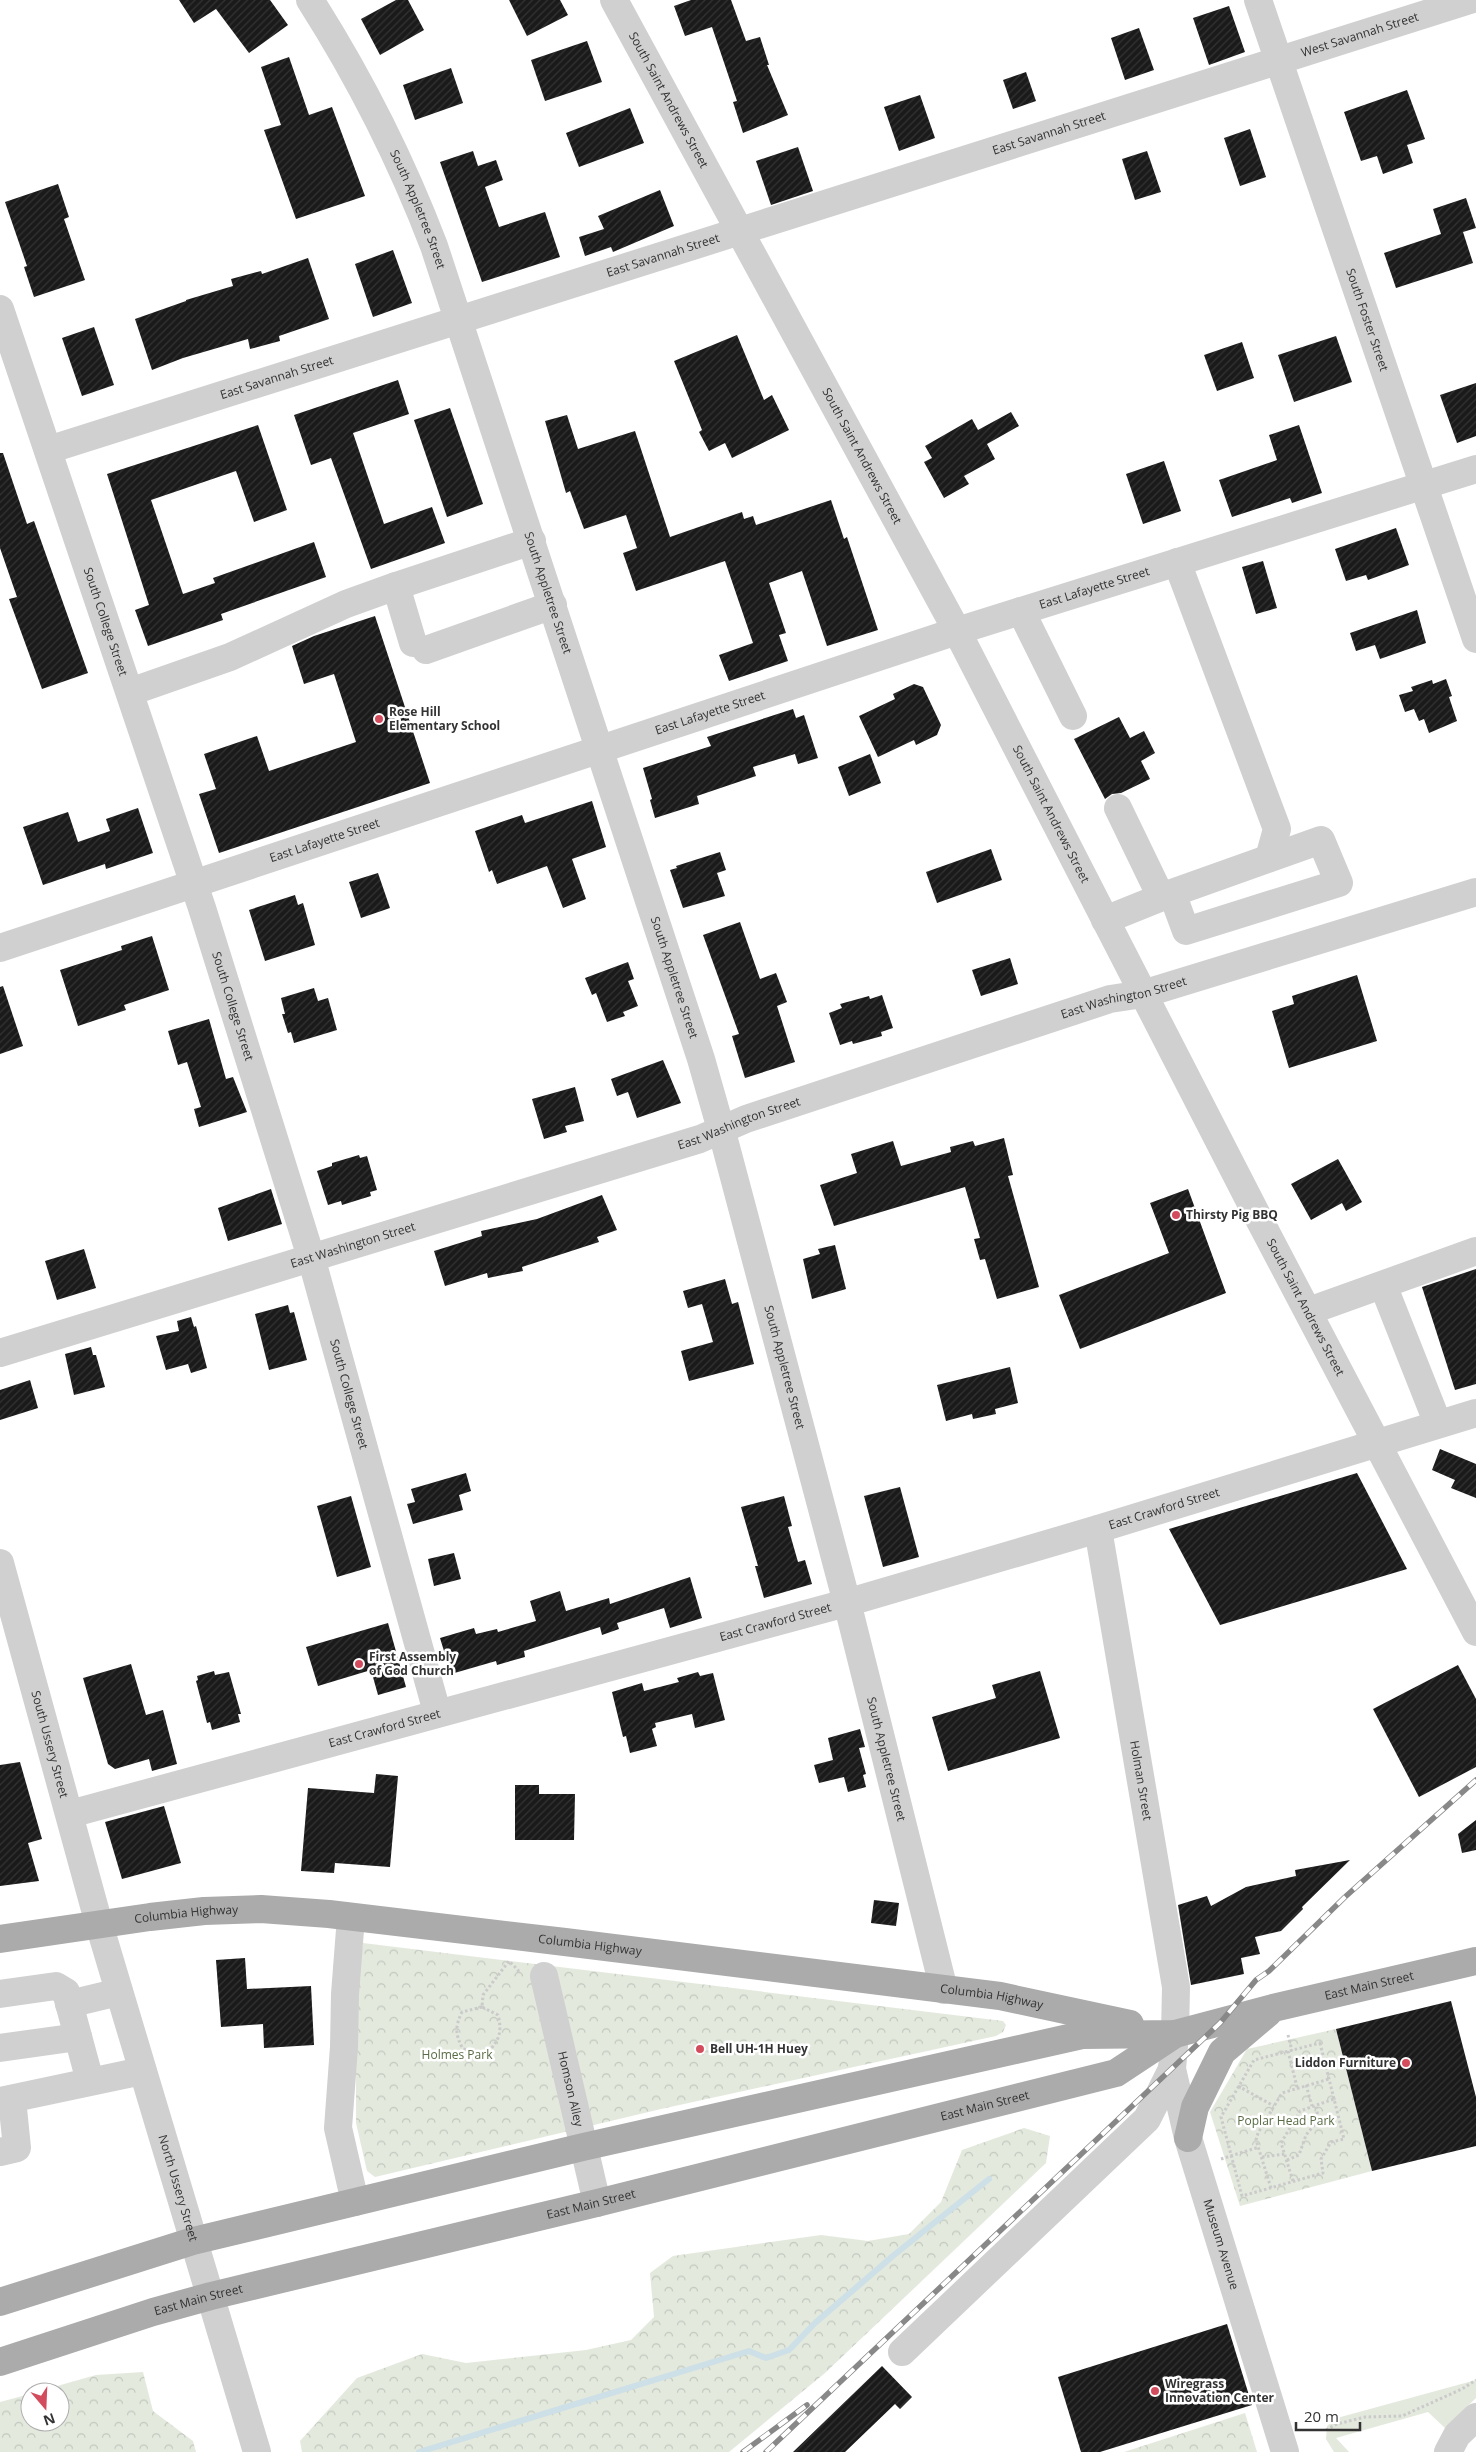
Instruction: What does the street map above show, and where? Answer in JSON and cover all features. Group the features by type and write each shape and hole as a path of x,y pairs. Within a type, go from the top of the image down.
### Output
{"main road":[{"name":"Columbia Highway","path":"0,1939 204,1911 261,1909 351,1917 1000,1996 1175,2034"},
{"name":"East Main Street","path":"0,2302 194,2241 583,2147 1082,2035 1175,2034 1273,2008 1476,1961"},
{"path":"1188,2138 1195,2107 1222,2052 1273,2008"},
{"name":"East Main Street","path":"0,2362 153,2312 211,2296 598,2203 1116,2073 1175,2034"}],"street":[{"name":"South Appletree Street","path":"310,0 380,118 413,192 460,321 701,1059 722,1129 846,1603 944,1990"},
{"name":"South Saint Andrews Street","path":"614,0 957,631 1259,1219 1476,1632"},
{"name":"South Foster Street","path":"1258,0 1422,486 1476,639"},
{"name":"West Savannah Street","path":"1278,61 1470,0"},
{"name":"East Savannah Street","path":"48,450 1278,61"},
{"name":"South College Street","path":"0,309 194,884 311,1257 437,1712"},
{"name":"East Lafayette Street","path":"0,948 957,631 1476,469"},
{"path":"130,692 230,657 346,604 532,541"},
{"path":"1177,562 1277,829 1269,858"},
{"path":"396,586 420,647 553,605"},
{"path":"1020,611 1073,716"},
{"path":"1105,920 1166,895 1321,840 1339,882 1186,931 1166,895 1118,808"},
{"name":"East Washington Street","path":"0,1353 700,1138 746,1119 1101,1002 1143,994 1476,892"},
{"path":"1309,1311 1476,1251"},
{"path":"1383,1285 1438,1424"},
{"name":"East Crawford Street","path":"70,1814 437,1712 846,1603 1098,1529 1376,1442 1476,1413"},
{"name":"Holman Street","path":"1098,1529 1176,1987 1175,2034"},
{"name":"South Ussery Street","path":"0,1563 99,1924"},
{"path":"351,1917 338,2128 354,2202"},
{"name":"North Ussery Street","path":"99,1924 257,2452"},
{"name":"Homson Alley","path":"544,1976 583,2147 598,2203"},
{"path":"0,1994 56,1986 66,1992 90,2081"},
{"path":"69,2004 119,1992"},
{"name":"Museum Avenue","path":"1175,2034 1172,2069 1188,2138 1285,2452"},
{"path":"0,2048 78,2037"},
{"path":"902,2352 1147,2120 1172,2069"},
{"path":"0,2152 17,2148 6,2100 142,2071"},
{"path":"1448,2452 1457,2435 1476,2417"}],"path":[{"path":"482,2007 483,1995 509,1961 518,1970 520,1980 544,1976"},
{"path":"482,2007 498,2015 501,2026 500,2040 489,2051 478,2052 463,2049 458,2039 456,2025 462,2012 482,2007"},
{"path":"1288,2034 1297,2087"},
{"path":"1320,2043 1329,2079 1344,2139 1331,2142 1321,2160 1323,2173 1242,2196 1221,2117 1254,2060 1320,2043"},
{"path":"1271,2188 1259,2147 1258,2133 1282,2093 1329,2079"},
{"path":"1287,2160 1299,2155 1306,2135 1319,2119 1306,2085"},
{"path":"1238,2086 1274,2106"},
{"path":"1294,2181 1282,2143 1300,2111 1334,2099"},
{"path":"1221,2159 1259,2147"},
{"path":"1262,2157 1285,2154"},
{"path":"1326,2430 1337,2424 1365,2417 1402,2416 1462,2390 1476,2380"}],"green space":[{"name":"Holmes Park","path":"363,1943 1003,2021 1006,2025 1003,2032 996,2036 661,2109 375,2177 367,2171 356,2123 356,1987"},
{"name":"Poplar Head Park","path":"1336,2029 1372,2171 1240,2206 1210,2112 1247,2049"},
{"path":"1024,2128 1050,2136 1046,2163 825,2373 729,2452 302,2452 300,2441 357,2378 422,2354 466,2363 586,2350 631,2340 654,2317 650,2273 673,2256 821,2235 868,2241 909,2234 941,2202 962,2150"},
{"path":"143,2372 153,2411 193,2441 196,2452 0,2452 0,2402 20,2397 20,2432 70,2432 70,2382 96,2375"},
{"path":"1476,2380 1476,2398 1445,2428 1428,2412 1336,2438 1349,2452 1334,2452 1326,2439 1327,2426 1337,2418"},
{"path":"1245,2413 1257,2452 1124,2452"}],"building":[{"path":"179,0 270,0 288,25 249,53 216,9 194,23"},
{"path":"396,0 408,0 424,30 380,55 361,19"},
{"path":"509,0 560,0 568,15 527,36"},
{"path":"691,0 731,0 746,41 760,37 769,65 767,65 788,115 743,133 733,102 737,101 712,27 685,36 674,6"},
{"path":"1229,6 1245,52 1209,65 1193,18"},
{"path":"1139,28 1154,70 1125,80 1111,38"},
{"path":"587,41 602,82 545,101 531,60"},
{"path":"289,57 309,115 332,107 365,196 296,219 264,130 281,125 261,67"},
{"path":"451,68 463,103 415,120 403,85"},
{"path":"1026,72 1036,101 1013,109 1003,80"},
{"path":"1407,90 1425,139 1407,145 1413,163 1383,174 1377,156 1361,161 1344,112"},
{"path":"920,95 935,138 899,151 884,107"},
{"path":"630,108 644,143 579,167 566,133"},
{"path":"1250,129 1266,177 1240,186 1224,138"},
{"path":"798,147 813,191 771,205 756,161"},
{"path":"473,151 478,166 496,160 503,180 485,187 499,227 545,212 560,257 482,282 440,162"},
{"path":"1147,151 1161,192 1135,200 1122,159"},
{"path":"58,184 69,217 64,219 85,280 34,297 24,267 27,266 5,202"},
{"path":"660,190 674,226 613,252 611,247 585,256 579,237 604,229 598,216"},
{"path":"1466,198 1476,228 1463,232 1473,263 1396,288 1384,253 1441,234 1433,209"},
{"path":"393,250 412,303 373,317 355,264"},
{"path":"308,258 329,319 279,336 280,341 250,349 248,339 183,358 152,370 135,319 186,300 233,286 231,279 261,271 262,274"},
{"path":"94,327 114,385 82,396 62,338"},
{"path":"737,335 764,400 772,395 789,430 732,458 725,443 709,451 699,432 702,430 674,361"},
{"path":"1336,336 1352,382 1294,402 1278,355"},
{"path":"1242,342 1254,378 1217,391 1204,355"},
{"path":"398,380 409,414 353,433 384,524 432,507 445,543 371,569 331,458 311,465 294,415"},
{"path":"1476,383 1476,436 1457,443 1440,395"},
{"path":"450,408 483,504 447,517 414,420"},
{"path":"1011,412 1019,426 987,444 995,459 964,476 969,484 944,498 924,462 932,458 925,446 972,419 978,430"},
{"path":"567,415 578,449 635,431 670,537 742,512 744,519 753,516 756,525 831,500 844,539 847,537 878,630 827,646 802,571 769,583 786,633 779,635 788,661 729,681 719,655 753,643 725,561 636,591 623,553 637,548 626,515 584,529 570,491 566,493 545,421"},
{"path":"258,425 287,510 254,522 236,471 151,500 183,594 215,583 213,578 314,542 326,577 221,614 223,620 148,646 135,610 149,605 107,474"},
{"path":"1299,425 1322,493 1292,503 1290,498 1232,517 1219,480 1277,460 1269,435"},
{"path":"0,453 3,453 27,524 34,521 88,673 42,689 9,599 17,597 0,548"},
{"path":"1164,461 1181,511 1143,524 1126,474"},
{"path":"1396,528 1409,565 1368,580 1366,575 1346,581 1335,549"},
{"path":"1263,561 1277,608 1256,614 1242,567"},
{"path":"1417,610 1426,643 1380,659 1375,645 1356,651 1350,633"},
{"name":"Rose Hill Elementary School","path":"375,616 430,783 219,853 199,794 216,789 204,754 257,736 269,771 356,742 334,674 304,684 292,646 314,636"},
{"path":"1446,679 1452,696 1449,697 1457,721 1429,733 1424,719 1419,721 1414,709 1405,712 1399,695 1413,691 1411,687 1432,680 1433,684"},
{"path":"914,684 923,687 941,725 937,735 916,745 914,740 878,757 859,716 895,699 893,694"},
{"path":"793,709 796,718 804,715 818,758 798,764 795,754 753,767 756,776 697,796 699,804 655,818 650,800 652,799 643,768 711,746 707,737"},
{"path":"1119,717 1130,738 1144,731 1155,753 1141,761 1150,779 1121,793 1112,794 1105,799 1074,739"},
{"path":"870,754 881,783 849,796 838,767"},
{"path":"592,801 606,847 572,859 586,899 563,908 547,866 497,884 492,870 489,872 475,831 522,815 525,823"},
{"path":"138,808 153,853 106,869 105,864 43,885 23,827 68,812 78,842 110,831 106,819"},
{"path":"991,849 1002,880 937,903 926,872"},
{"path":"720,852 726,870 717,873 725,896 683,908 670,870 677,868 676,866"},
{"path":"378,873 390,908 361,918 349,882"},
{"path":"295,895 298,905 303,903 315,945 265,961 249,910"},
{"path":"740,922 760,979 776,973 787,1002 777,1006 795,1062 745,1078 732,1036 739,1034 703,935"},
{"path":"152,936 169,990 124,1005 126,1010 78,1026 60,970 122,950 121,946"},
{"path":"1010,958 1018,984 981,996 972,970"},
{"path":"628,962 634,979 628,981 638,1006 623,1012 625,1016 607,1022 596,993 592,995 585,978"},
{"path":"1357,975 1377,1041 1289,1068 1272,1011 1294,1004 1292,996"},
{"path":"3,986 23,1046 0,1054 0,987"},
{"path":"314,988 318,1001 328,998 337,1030 294,1043 291,1032 288,1033 282,1014 285,1014 281,998"},
{"path":"882,995 893,1028 881,1032 882,1036 853,1044 852,1041 840,1045 829,1013 842,1008 840,1004 869,996 870,999"},
{"path":"209,1019 226,1079 233,1077 247,1112 199,1127 194,1109 201,1107 187,1062 178,1065 168,1031"},
{"path":"663,1060 681,1103 637,1118 628,1092 617,1096 611,1079"},
{"path":"575,1087 584,1121 565,1126 567,1132 544,1139 532,1099"},
{"path":"1004,1138 1013,1175 1008,1176 1039,1287 997,1299 985,1259 980,1260 974,1239 980,1238 965,1187 834,1226 820,1185 857,1173 851,1154 893,1141 901,1166 951,1152 950,1147 973,1141 975,1146"},
{"path":"359,1155 360,1158 367,1156 377,1190 370,1192 371,1196 342,1205 341,1201 328,1205 317,1171 332,1166 332,1163"},
{"path":"1338,1159 1362,1202 1346,1211 1342,1203 1311,1220 1291,1184"},
{"path":"271,1189 282,1224 228,1241 218,1208"},
{"path":"1188,1189 1226,1293 1080,1349 1059,1295 1169,1253 1150,1203"},
{"path":"602,1195 617,1230 597,1237 599,1242 522,1267 523,1271 488,1278 487,1273 445,1286 434,1251 482,1236 481,1231 537,1219"},
{"path":"835,1245 846,1289 812,1299 803,1259 820,1254 818,1249"},
{"path":"84,1249 96,1288 57,1300 45,1261"},
{"path":"1476,1269 1476,1384 1455,1390 1422,1287"},
{"path":"725,1279 732,1304 738,1302 754,1364 689,1381 681,1351 713,1342 702,1304 688,1308 683,1291"},
{"path":"288,1305 290,1313 294,1312 307,1360 269,1370 255,1314"},
{"path":"191,1317 194,1327 196,1326 207,1368 191,1373 188,1364 166,1370 156,1336 179,1331 177,1321"},
{"path":"91,1347 93,1355 96,1355 105,1387 74,1395 65,1354"},
{"path":"1010,1367 1018,1403 995,1409 996,1414 973,1419 972,1414 946,1421 937,1385"},
{"path":"30,1380 38,1408 0,1420 0,1390"},
{"path":"1440,1449 1476,1464 1476,1498 1451,1488 1455,1480 1432,1470"},
{"path":"466,1473 471,1491 459,1495 463,1510 413,1524 407,1504 415,1502 411,1489"},
{"path":"1357,1473 1407,1569 1220,1625 1169,1529"},
{"path":"900,1487 919,1557 883,1567 864,1496"},
{"path":"351,1496 371,1567 337,1577 317,1506"},
{"path":"784,1496 792,1526 788,1527 798,1562 805,1560 812,1584 764,1598 755,1566 758,1566 741,1507"},
{"path":"454,1553 461,1579 434,1586 428,1559"},
{"path":"690,1577 702,1618 670,1628 664,1608 617,1623 619,1629 602,1635 600,1627 524,1651 525,1657 497,1665 496,1661 451,1674 440,1638 474,1628 476,1634 497,1629 498,1632 536,1621 530,1601 560,1591 566,1611 609,1598 610,1604"},
{"path":"388,1623 406,1687 378,1695 371,1670 318,1686 306,1647"},
{"path":"131,1664 146,1715 163,1710 177,1764 152,1771 149,1759 115,1769 108,1764 83,1678"},
{"path":"1458,1665 1476,1699 1476,1767 1419,1797 1373,1709"},
{"path":"214,1671 215,1675 229,1672 241,1714 238,1714 240,1722 212,1730 210,1722 207,1723 196,1681 198,1680 197,1676"},
{"path":"1040,1671 1060,1738 948,1771 932,1717 996,1698 992,1685"},
{"path":"698,1672 700,1676 713,1673 725,1720 695,1728 692,1714 655,1723 656,1727 652,1729 657,1746 630,1753 626,1736 623,1737 612,1692 642,1683 644,1691 679,1682 677,1678"},
{"path":"860,1729 865,1747 859,1748 866,1774 863,1775 866,1787 848,1792 844,1777 819,1783 814,1765 833,1760 828,1738"},
{"path":"20,1762 42,1839 28,1843 39,1881 0,1886 0,1765"},
{"path":"376,1774 398,1776 390,1867 335,1863 334,1873 301,1871 308,1788 374,1793"},
{"path":"515,1785 539,1785 539,1794 575,1794 574,1840 515,1840"},
{"path":"164,1806 181,1863 122,1879 105,1822"},
{"path":"1476,1820 1476,1850 1462,1853 1458,1834"},
{"path":"1350,1860 1302,1907 1303,1909 1281,1931 1255,1937 1260,1954 1241,1958 1244,1974 1191,1985 1178,1905 1207,1896 1211,1906 1246,1887 1296,1876 1295,1870"},
{"path":"874,1900 899,1903 896,1926 871,1923"},
{"path":"245,1958 247,1989 311,1986 314,2045 264,2048 263,2024 221,2027 216,1960"},
{"name":"Liddon Furniture","path":"1451,2001 1476,2097 1476,2146 1372,2171 1336,2029"},
{"name":"Wiregrass Innovation Center","path":"1227,2324 1252,2405 1100,2452 1081,2452 1058,2377"},
{"path":"882,2366 912,2397 900,2409 895,2404 845,2452 793,2452"}],"waterway":[{"path":"419,2452 749,2351 766,2358 789,2350 815,2323 894,2255 989,2179"}],"railway":[{"path":"766,2452 1220,2023 1256,1980 1269,1971 1345,1897 1476,1780"},
{"path":"743,2452 807,2405"}],"place":[{"name":"Rose Hill Elementary School","path":"379,719"},
{"name":"Thirsty Pig BBQ","path":"1176,1215"},
{"name":"First Assembly of God Church","path":"359,1664"},
{"name":"Bell UH-1H Huey","path":"700,2049"},
{"name":"Liddon Furniture","path":"1406,2063"},
{"name":"Wiregrass Innovation Center","path":"1155,2391"}]}
